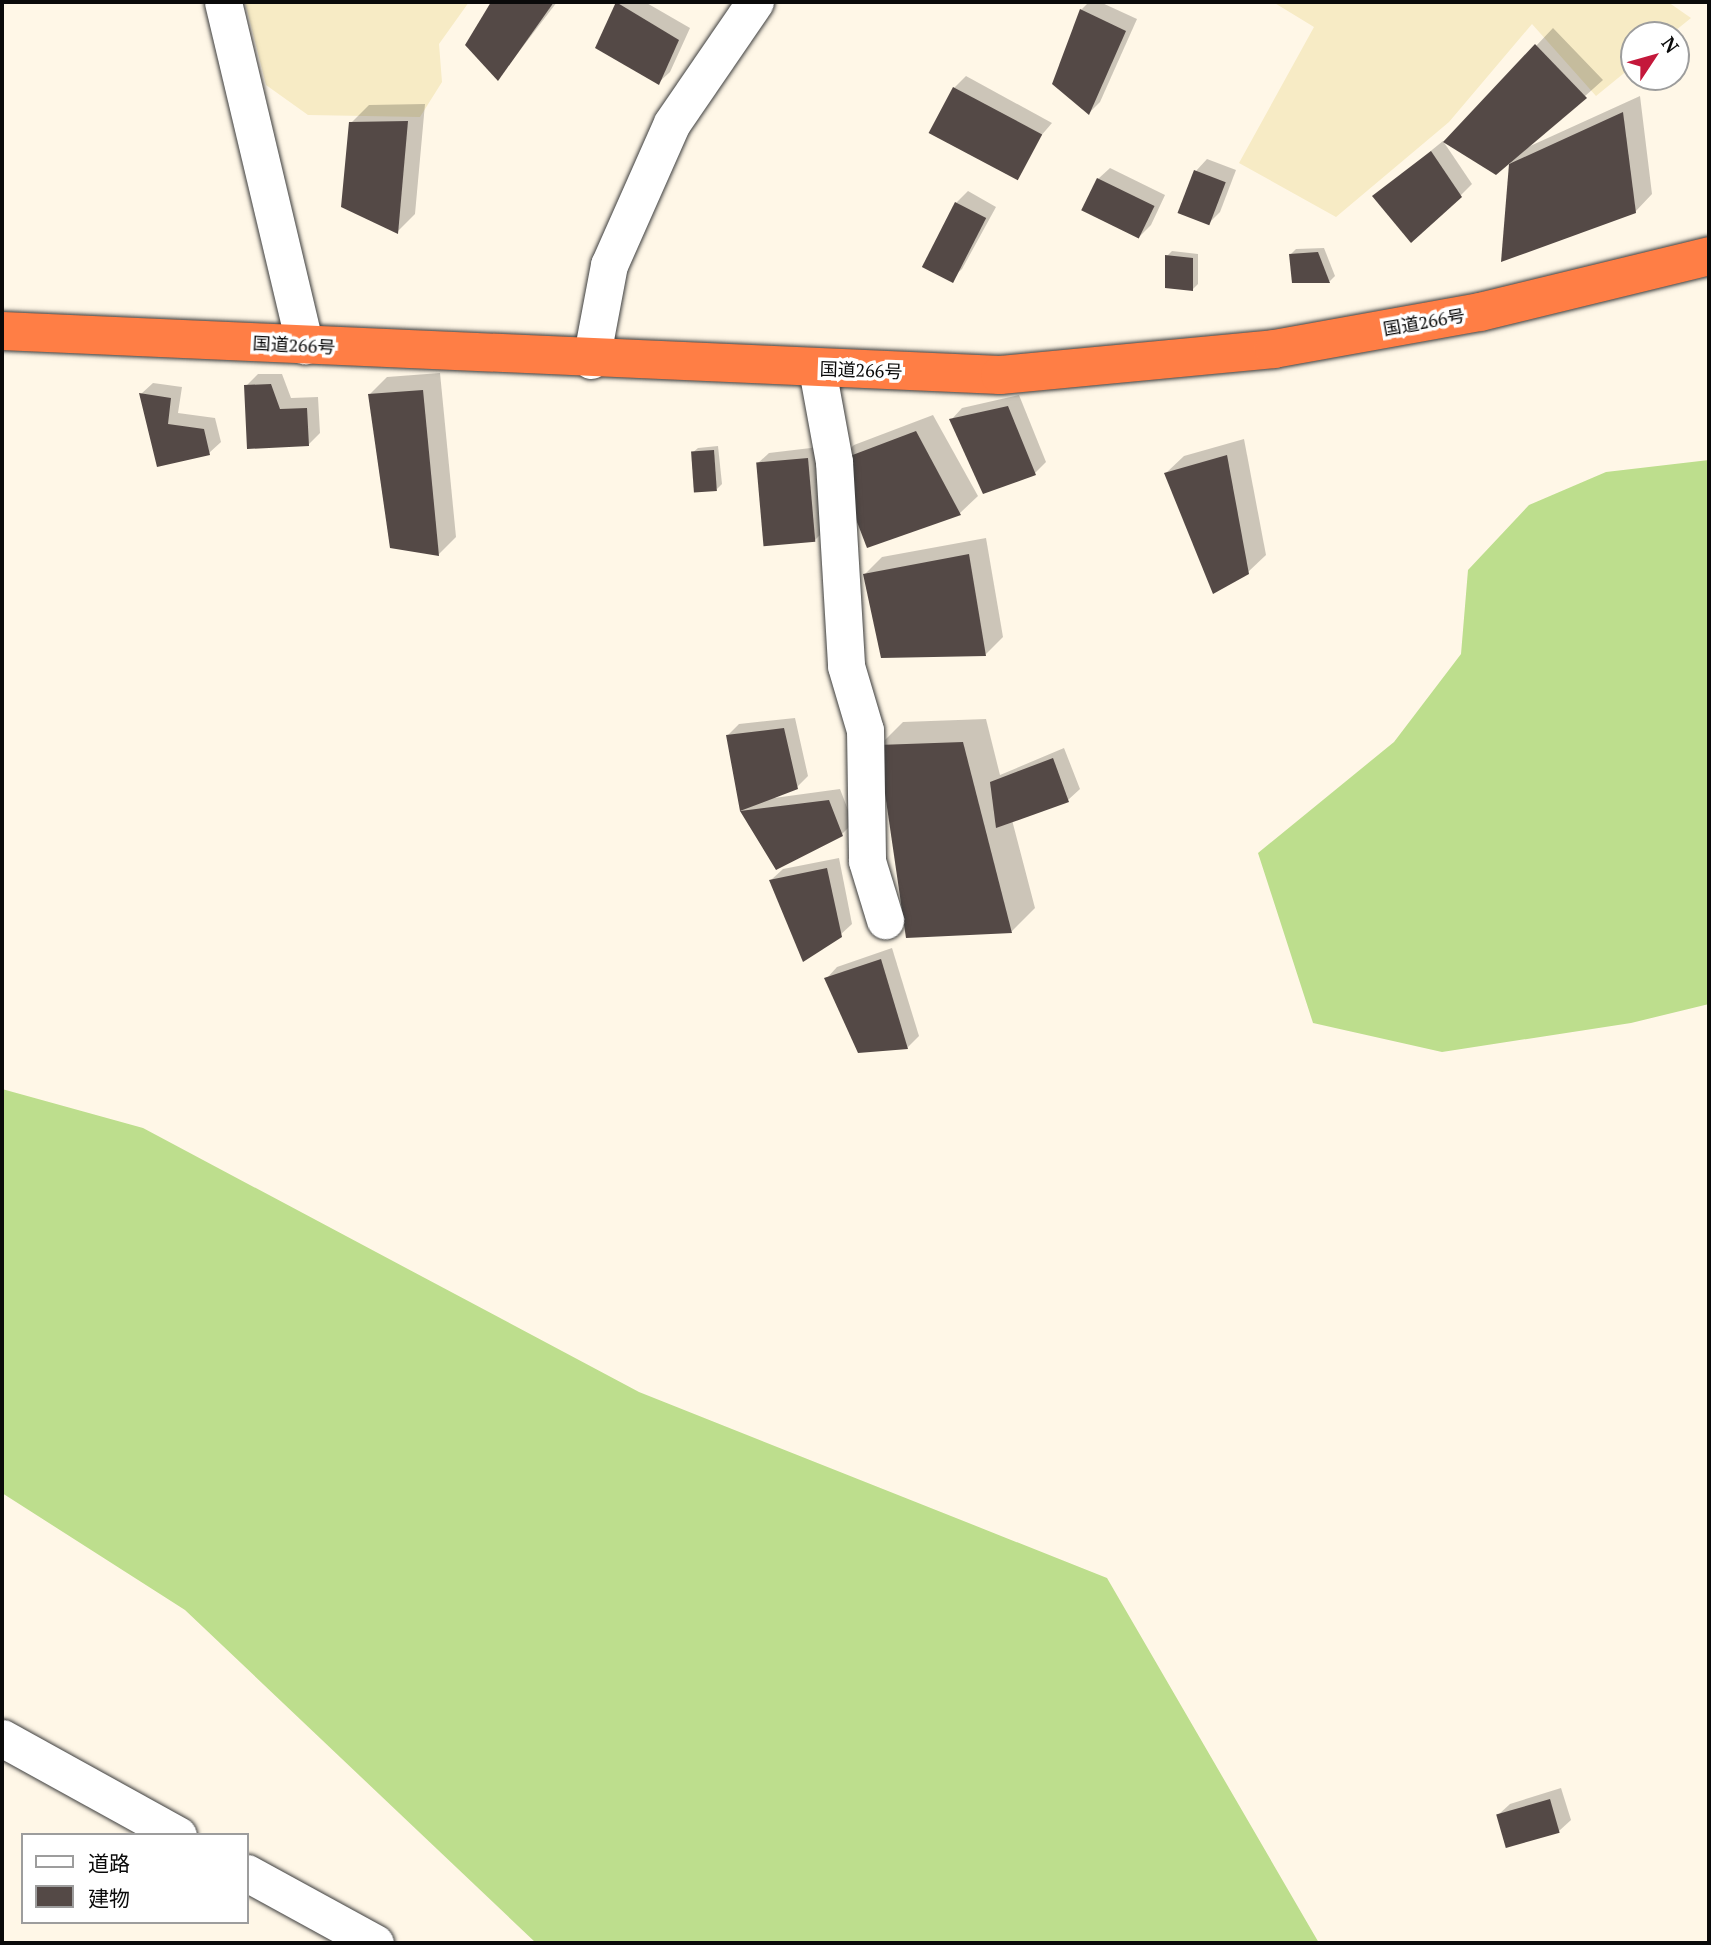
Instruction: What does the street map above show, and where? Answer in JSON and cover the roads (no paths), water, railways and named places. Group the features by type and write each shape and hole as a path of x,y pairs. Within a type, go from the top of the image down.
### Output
{"highway":[{"name":"国道266号","path":"2,331 591,360 1000,375 1274,349 1480,312 1709,256"}],"street":[{"path":"223,2 305,345"},
{"path":"591,360 609,265 667,135 755,2"},
{"path":"817,369 834,462 846,666 865,730 867,861 885,920"},
{"path":"2,1738 174,1833"},
{"path":"248,1873 375,1943"}]}
